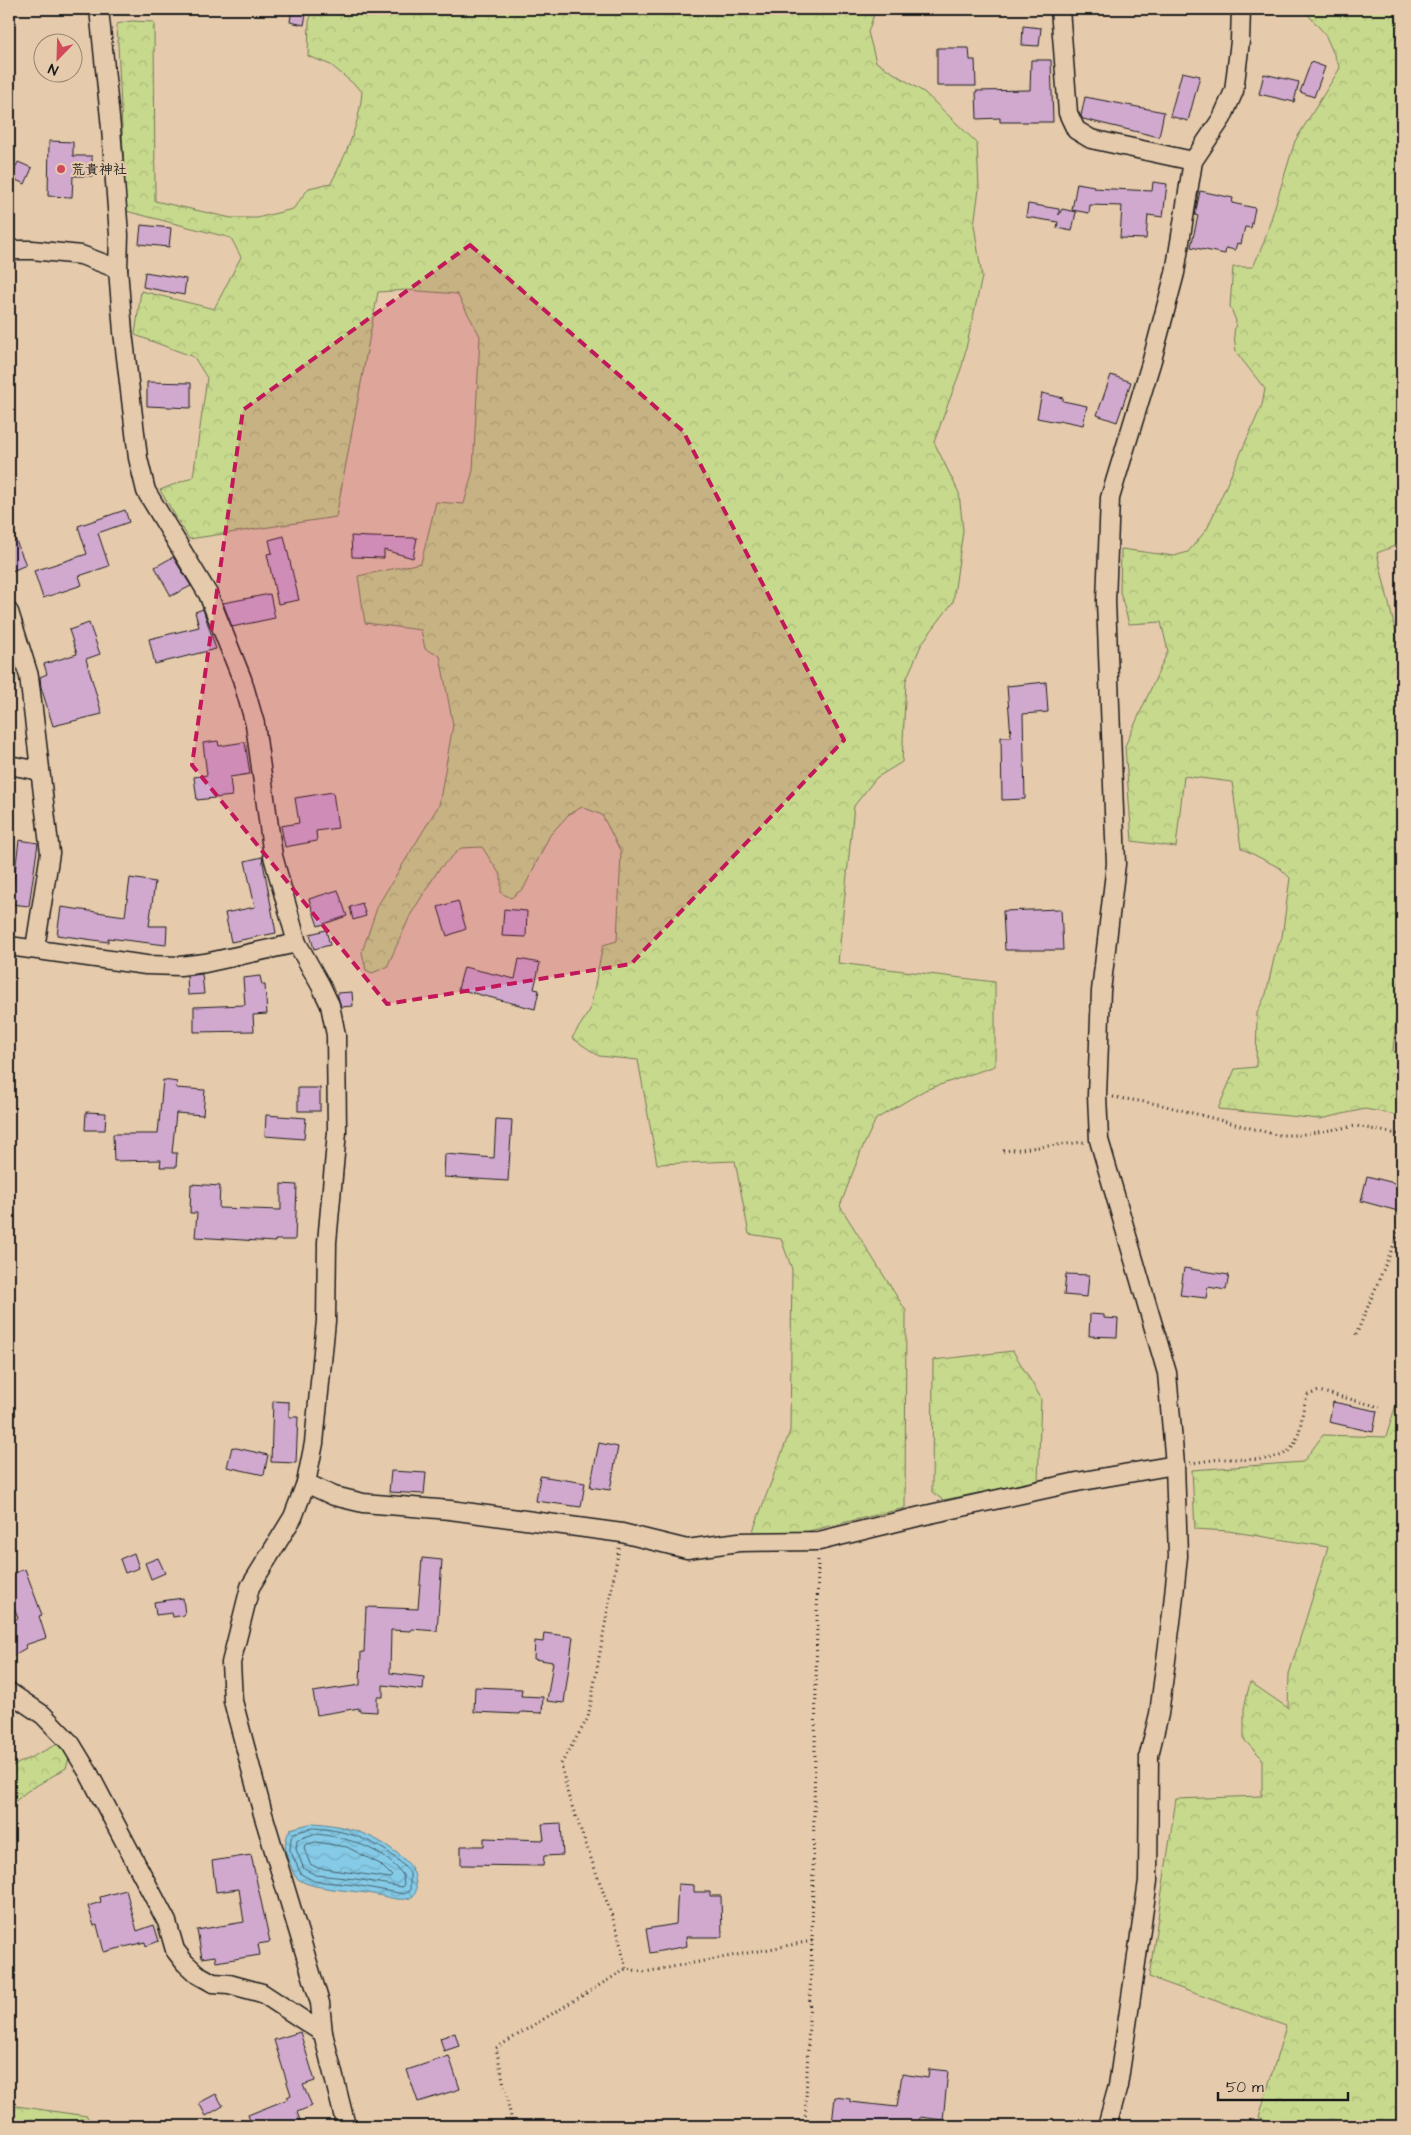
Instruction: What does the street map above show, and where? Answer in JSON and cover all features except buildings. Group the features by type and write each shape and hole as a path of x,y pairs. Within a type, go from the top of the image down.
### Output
{"street":[{"path":"99,9 119,235 118,269 138,458 146,491 208,594 242,678 255,724 273,856 297,942 322,986 330,1005 336,1035 337,1132 327,1242 326,1321 315,1434 306,1483 292,1517 250,1587 231,1662 233,1701 263,1814 320,2003 323,2033 346,2126"},
{"path":"1060,9 1068,113 1076,130 1091,138 1193,161"},
{"path":"1107,2126 1118,2086 1148,1881 1150,1755 1159,1714 1178,1556 1175,1465 1167,1373 1099,1140 1098,1096 1101,991 1116,864 1106,601 1110,498 1152,360 1175,273 1193,161 1222,118 1234,91 1240,41 1241,9"},
{"path":"9,250 81,254 118,269"},
{"path":"9,612 29,676 50,852 35,948"},
{"path":"9,765 40,771"},
{"path":"9,946 35,948 67,955 146,965 180,966 297,942"},
{"path":"306,1483 334,1496 363,1503 450,1510 622,1533 687,1549 739,1542 819,1542 921,1516 1057,1486 1175,1465"},
{"path":"9,1692 43,1715 71,1744 88,1772 167,1922 175,1950 185,1963 197,1974 213,1983 229,1984 262,1993 323,2033"}],"path":[{"path":"1098,1096 1158,1104 1277,1135 1298,1136 1356,1126 1402,1135"},
{"path":"1003,1151 1099,1140"},
{"path":"1356,1335 1402,1225"},
{"path":"1175,1465 1220,1460 1267,1459 1285,1454 1293,1447 1298,1437 1308,1395 1319,1391 1380,1407"},
{"path":"622,1533 588,1718 561,1764 568,1795 618,1930 626,1969"},
{"path":"805,2126 812,1941 819,1542"},
{"path":"513,2126 496,2048 626,1969 645,1972 812,1941"}],"highlighted area":[{"path":"470,245 683,431 844,740 631,964 387,1004 192,765 243,410"}],"green space":[{"path":"313,9 876,9 868,32 876,62 925,93 977,143 979,189 974,225 982,277 962,366 934,442 959,493 963,531 953,602 922,643 906,680 902,762 876,778 854,806 838,963 995,982 995,1066 925,1090 876,1119 861,1151 840,1206 906,1311 905,1508 767,1541 753,1531 790,1431 792,1269 781,1239 749,1234 735,1161 657,1164 638,1060 599,1056 572,1038 590,1010 603,945 617,941 621,852 602,815 582,807 569,814 550,835 524,888 511,898 501,893 501,876 482,847 461,848 439,869 411,914 387,967 372,973 366,970 362,952 378,905 439,805 453,725 440,656 425,649 421,630 365,623 358,576 421,563 436,502 464,504 473,470 480,336 457,294 407,290 378,292 336,517 189,539 160,490 193,477 207,378 194,357 135,335 141,291 214,309 241,257 231,238 126,211 117,24 131,21 154,22 155,201 231,218 257,218 293,209 309,188 331,183 347,150 355,127 362,91 331,65 308,56 309,22"},
{"path":"1303,9 1394,9 1402,40 1402,543 1377,553 1402,659 1402,960 1393,1050 1402,1062 1402,1116 1365,1109 1320,1119 1218,1109 1235,1069 1256,1067 1257,1013 1266,994 1275,954 1282,937 1290,878 1280,868 1241,848 1232,782 1184,776 1176,847 1132,841 1125,746 1168,651 1161,622 1129,624 1120,592 1121,549 1174,556 1188,552 1207,529 1262,405 1265,389 1236,352 1234,334 1236,321 1230,306 1233,267 1253,267 1264,242 1295,141 1340,68 1325,34"},
{"path":"1013,1351 1041,1398 1038,1481 943,1500 932,1492 933,1360"},
{"path":"1402,1385 1402,2126 1279,2126 1259,2117 1286,2026 1149,1977 1176,1799 1262,1796 1262,1758 1244,1740 1244,1709 1250,1682 1288,1708 1289,1674 1328,1547 1228,1531 1195,1529 1192,1470 1303,1462 1323,1435 1386,1437"},
{"path":"60,1743 69,1758 66,1768 26,1792 9,1807 9,1768"},
{"path":"9,2105 87,2116 92,2126 9,2126"}],"water":[{"path":"313,1823 347,1828 369,1836 389,1847 412,1868 416,1887 414,1895 409,1898 399,1899 319,1887 300,1881 295,1876 289,1862 286,1853 286,1842 290,1829"}],"place":[{"name":"荒貴神社","path":"61,169"}]}
